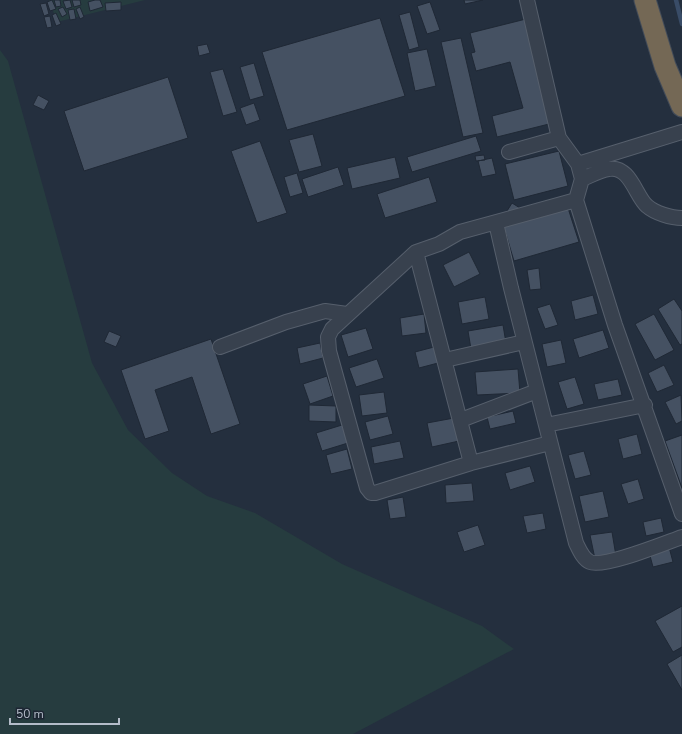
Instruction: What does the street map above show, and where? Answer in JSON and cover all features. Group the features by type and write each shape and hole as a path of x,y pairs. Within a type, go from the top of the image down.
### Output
{"highway":[{"path":"645,0 665,66 680,97"}],"street":[{"path":"527,0 560,138 578,164 582,179 576,200 615,325 645,405 682,514"},
{"path":"578,164 682,132"},
{"path":"509,152 560,138"},
{"path":"582,179 609,168 619,170 634,184 646,206 661,214 682,218"},
{"path":"550,443 471,463 375,494 368,491 328,343 329,334 332,329 416,252 439,244 460,232 576,200"},
{"path":"496,223 550,443 576,543 582,555 590,562 604,564 682,537"},
{"path":"416,252 471,463"},
{"path":"220,347 286,322 325,311 348,314"},
{"path":"445,360 524,342"},
{"path":"461,420 537,391"},
{"path":"546,426 645,405"}],"green space":[{"path":"49,0 145,0 57,22"},
{"path":"0,50 8,61 92,363 128,430 172,473 207,496 255,513 342,564 482,626 514,649 353,734 0,734"}],"building":[{"path":"52,0 56,9 50,11 47,2"},
{"path":"54,0 60,0 61,6 56,7"},
{"path":"70,0 72,7 66,9 63,1"},
{"path":"72,0 80,0 81,5 74,7"},
{"path":"100,0 103,7 90,11 88,2"},
{"path":"464,0 483,0 465,4"},
{"path":"121,2 121,10 106,11 105,3"},
{"path":"430,2 440,30 427,34 417,6"},
{"path":"46,3 49,14 44,16 40,4"},
{"path":"63,7 67,14 62,17 58,9"},
{"path":"80,7 84,17 80,19 76,9"},
{"path":"74,9 76,19 70,20 68,10"},
{"path":"410,12 419,47 409,50 399,15"},
{"path":"56,13 61,24 56,26 52,15"},
{"path":"50,16 52,27 47,28 44,17"},
{"path":"380,18 405,96 287,130 262,52"},
{"path":"526,19 553,123 497,137 492,116 523,108 510,62 476,71 471,53 475,52 470,33"},
{"path":"461,38 483,133 463,137 441,42"},
{"path":"207,44 210,53 199,56 197,46"},
{"path":"427,49 436,86 415,91 407,53"},
{"path":"254,63 264,96 250,100 240,67"},
{"path":"223,69 237,112 223,116 210,72"},
{"path":"168,77 188,138 84,171 64,111"},
{"path":"38,95 49,101 44,110 33,105"},
{"path":"254,103 260,120 246,125 240,108"},
{"path":"313,134 322,166 299,172 289,140"},
{"path":"476,136 481,151 412,172 407,157"},
{"path":"260,141 287,213 257,223 231,151"},
{"path":"559,151 568,186 514,200 505,164"},
{"path":"484,155 485,160 476,161 475,156"},
{"path":"395,157 400,178 352,189 347,168"},
{"path":"492,158 496,174 482,177 478,161"},
{"path":"338,167 344,185 308,197 302,179"},
{"path":"297,173 303,193 290,197 284,177"},
{"path":"429,177 437,202 385,218 377,194"},
{"path":"512,203 520,208 514,216 507,211"},
{"path":"567,205 579,242 514,261 503,224"},
{"path":"469,252 480,274 454,287 443,265"},
{"path":"539,268 541,289 530,290 527,270"},
{"path":"593,295 598,314 575,320 571,301"},
{"path":"485,297 489,319 462,324 458,302"},
{"path":"674,299 682,311 682,344 680,345 658,309"},
{"path":"550,304 558,325 545,329 537,308"},
{"path":"424,314 426,333 402,336 400,318"},
{"path":"654,314 674,350 655,360 635,324"},
{"path":"503,325 506,343 471,349 468,331"},
{"path":"366,328 373,349 348,357 341,335"},
{"path":"603,330 609,348 579,358 573,339"},
{"path":"109,331 121,336 116,347 104,342"},
{"path":"211,339 240,424 211,434 192,377 155,390 169,431 145,439 121,370"},
{"path":"561,340 566,363 547,367 542,344"},
{"path":"320,343 323,358 300,364 297,348"},
{"path":"434,347 438,363 419,368 415,352"},
{"path":"377,359 384,378 356,387 349,368"},
{"path":"664,365 674,385 657,392 648,373"},
{"path":"518,369 520,393 477,395 475,372"},
{"path":"327,376 333,396 310,404 303,384"},
{"path":"575,377 584,404 567,409 558,382"},
{"path":"618,379 622,395 598,400 594,384"},
{"path":"384,392 387,413 362,416 359,395"},
{"path":"681,395 682,421 676,424 665,402"},
{"path":"309,405 336,406 336,422 309,421"},
{"path":"513,411 516,423 490,429 487,417"},
{"path":"388,416 393,434 370,440 365,422"},
{"path":"454,418 459,441 432,447 427,423"},
{"path":"342,425 348,443 322,451 316,433"},
{"path":"637,434 642,454 623,459 618,439"},
{"path":"682,435 682,488 665,441"},
{"path":"400,441 404,458 374,464 371,447"},
{"path":"347,449 352,469 331,474 326,455"},
{"path":"584,451 591,475 575,479 568,455"},
{"path":"530,466 535,482 510,490 505,473"},
{"path":"638,479 644,499 628,504 621,484"},
{"path":"472,483 474,501 446,503 445,485"},
{"path":"603,491 609,517 585,522 579,496"},
{"path":"403,497 406,517 390,519 387,500"},
{"path":"543,513 546,529 527,533 523,516"},
{"path":"661,518 664,532 646,536 643,522"},
{"path":"478,525 485,545 464,552 457,532"},
{"path":"612,532 616,556 595,559 590,535"},
{"path":"669,547 673,562 653,567 649,552"},
{"path":"682,606 682,647 673,652 655,621"},
{"path":"682,655 682,690 667,664"}],"waterway":[{"path":"676,0 682,24"}]}
